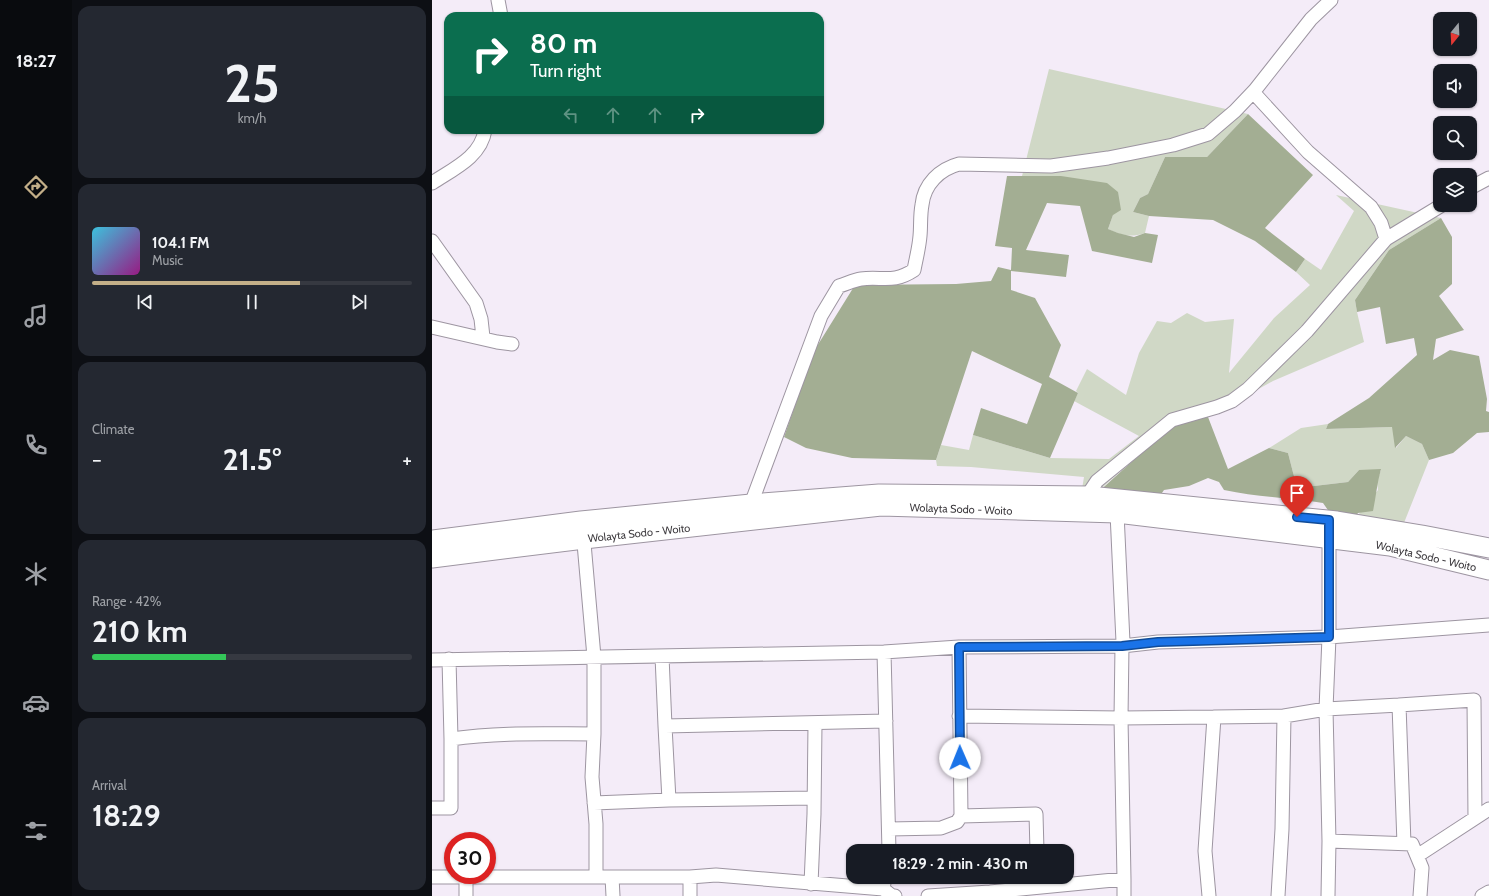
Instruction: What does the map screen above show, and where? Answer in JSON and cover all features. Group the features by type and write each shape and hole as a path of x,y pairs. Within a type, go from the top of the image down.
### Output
{"highway":[{"name":"Wolayta Sodo - Woito","path":"432,558 582,530 751,504 879,494 1089,496 1329,529 1390,546 1489,570"},
{"name":"Wolayta Sodo - Woito","path":"432,540 582,530 881,506 1117,513 1422,535 1489,548"}],"street":[{"path":"498,0 500,12"},
{"path":"751,504 821,316 839,286 861,279 886,280 905,276 914,270 920,236 922,204 928,185 936,177 950,166 959,164 1051,166 1108,158 1173,145 1208,134 1235,111 1253,92 1311,19 1331,0"},
{"path":"1253,92 1308,152 1371,207 1381,223 1386,239"},
{"path":"432,183 469,159 483,139 484,134"},
{"path":"1477,184 1489,178"},
{"path":"1089,496 1091,490 1097,482 1172,420 1217,408 1232,401 1248,389 1307,331 1386,239 1433,210"},
{"path":"432,241 476,303 481,319 483,338"},
{"path":"432,327 512,344"},
{"path":"1117,513 1123,642 1121,718 1124,896"},
{"path":"1328,896 1326,709 1329,637 1329,529"},
{"path":"582,530 594,657 594,734 592,777 596,824 596,877"},
{"path":"432,660 884,652 959,647 1122,646 1158,642 1329,637 1489,625"},
{"path":"889,829 941,828 957,822 961,816 959,647"},
{"path":"884,652 889,844"},
{"path":"662,656 669,800"},
{"path":"432,808 451,808 449,659"},
{"path":"959,716 1121,718 1284,716 1326,709 1474,700 1475,818"},
{"path":"1399,705 1404,844"},
{"path":"1278,896 1282,829 1284,716"},
{"path":"1209,896 1205,851 1214,717"},
{"path":"665,726 815,724 886,721"},
{"path":"811,884 815,724"},
{"path":"450,739 480,735 523,733 594,734"},
{"path":"594,803 669,800 814,798"},
{"path":"1417,856 1489,809"},
{"path":"961,816 1036,814 1037,844"},
{"path":"1328,841 1412,844 1422,868 1420,896"},
{"path":"496,878 690,877 716,875 811,884 837,890 877,884"},
{"path":"432,877 444,877"},
{"path":"612,877 613,896"},
{"path":"690,877 690,896"},
{"path":"1074,881 1124,879"},
{"path":"466,884 466,896"},
{"path":"885,884 892,896 895,896"},
{"path":"928,896 979,894 1028,884"},
{"path":"1482,896 1489,892"}],"green space":[{"path":"1049,69 1248,114 1207,157 1165,157 1148,194 1140,198 1133,212 1149,216 1145,233 1130,236 1121,234 1108,229 1113,215 1061,176 1022,176"},
{"path":"1248,114 1313,175 1265,228 1305,259 1296,272 1255,241 1213,220 1149,216 1133,212 1140,198 1148,194 1165,157 1207,157"},
{"path":"1007,176 1061,176 1107,183 1118,192 1121,210 1113,215 1108,229 1134,237 1145,233 1158,235 1152,263 1092,251 1080,206 1047,203 1026,250 1069,255 1066,277 1011,271 1011,290 1035,298 1061,345 1049,377 1078,393 1050,458 973,435 981,408 1027,424 1042,384 972,351 936,460 852,458 806,448 784,437 814,351 855,285 956,284 991,281 998,267 1011,270 1012,248 995,246"},
{"path":"1336,195 1441,218 1389,250 1355,300 1364,342 1273,381 1208,417 1187,421 1168,429 1079,507 1084,477 971,467 937,466 936,460 941,445 969,450 973,435 1050,458 1109,459 1139,436 1074,401 1078,393 1076,391 1087,369 1126,395 1139,353 1157,321 1171,323 1187,313 1205,322 1234,319 1229,373 1274,318 1310,285 1296,272 1305,259 1321,270 1354,211"},
{"path":"1441,218 1452,237 1452,284 1439,296 1464,330 1436,339 1433,360 1450,350 1479,356 1487,399 1486,411 1489,412 1489,432 1477,433 1453,453 1429,460 1422,444 1406,436 1395,448 1392,427 1326,429 1328,424 1369,398 1417,355 1414,338 1386,344 1380,307 1357,312 1355,300 1389,250"},
{"path":"1208,417 1228,469 1269,448 1288,453 1297,488 1348,482 1359,470 1381,469 1373,511 1358,513 1344,533 1323,503 1224,490 1219,482 1208,478 1189,486 1164,490 1157,500 1095,495 1168,429 1187,421"},
{"path":"1328,424 1326,429 1393,427 1396,448 1406,436 1422,444 1429,460 1396,543 1344,533 1378,490 1377,481 1381,470 1359,470 1348,482 1297,488 1288,453 1269,448 1301,428"}],"route":[{"path":"960,758 959,647 1122,646 1158,642 1329,637 1329,520 1297,517"}]}
